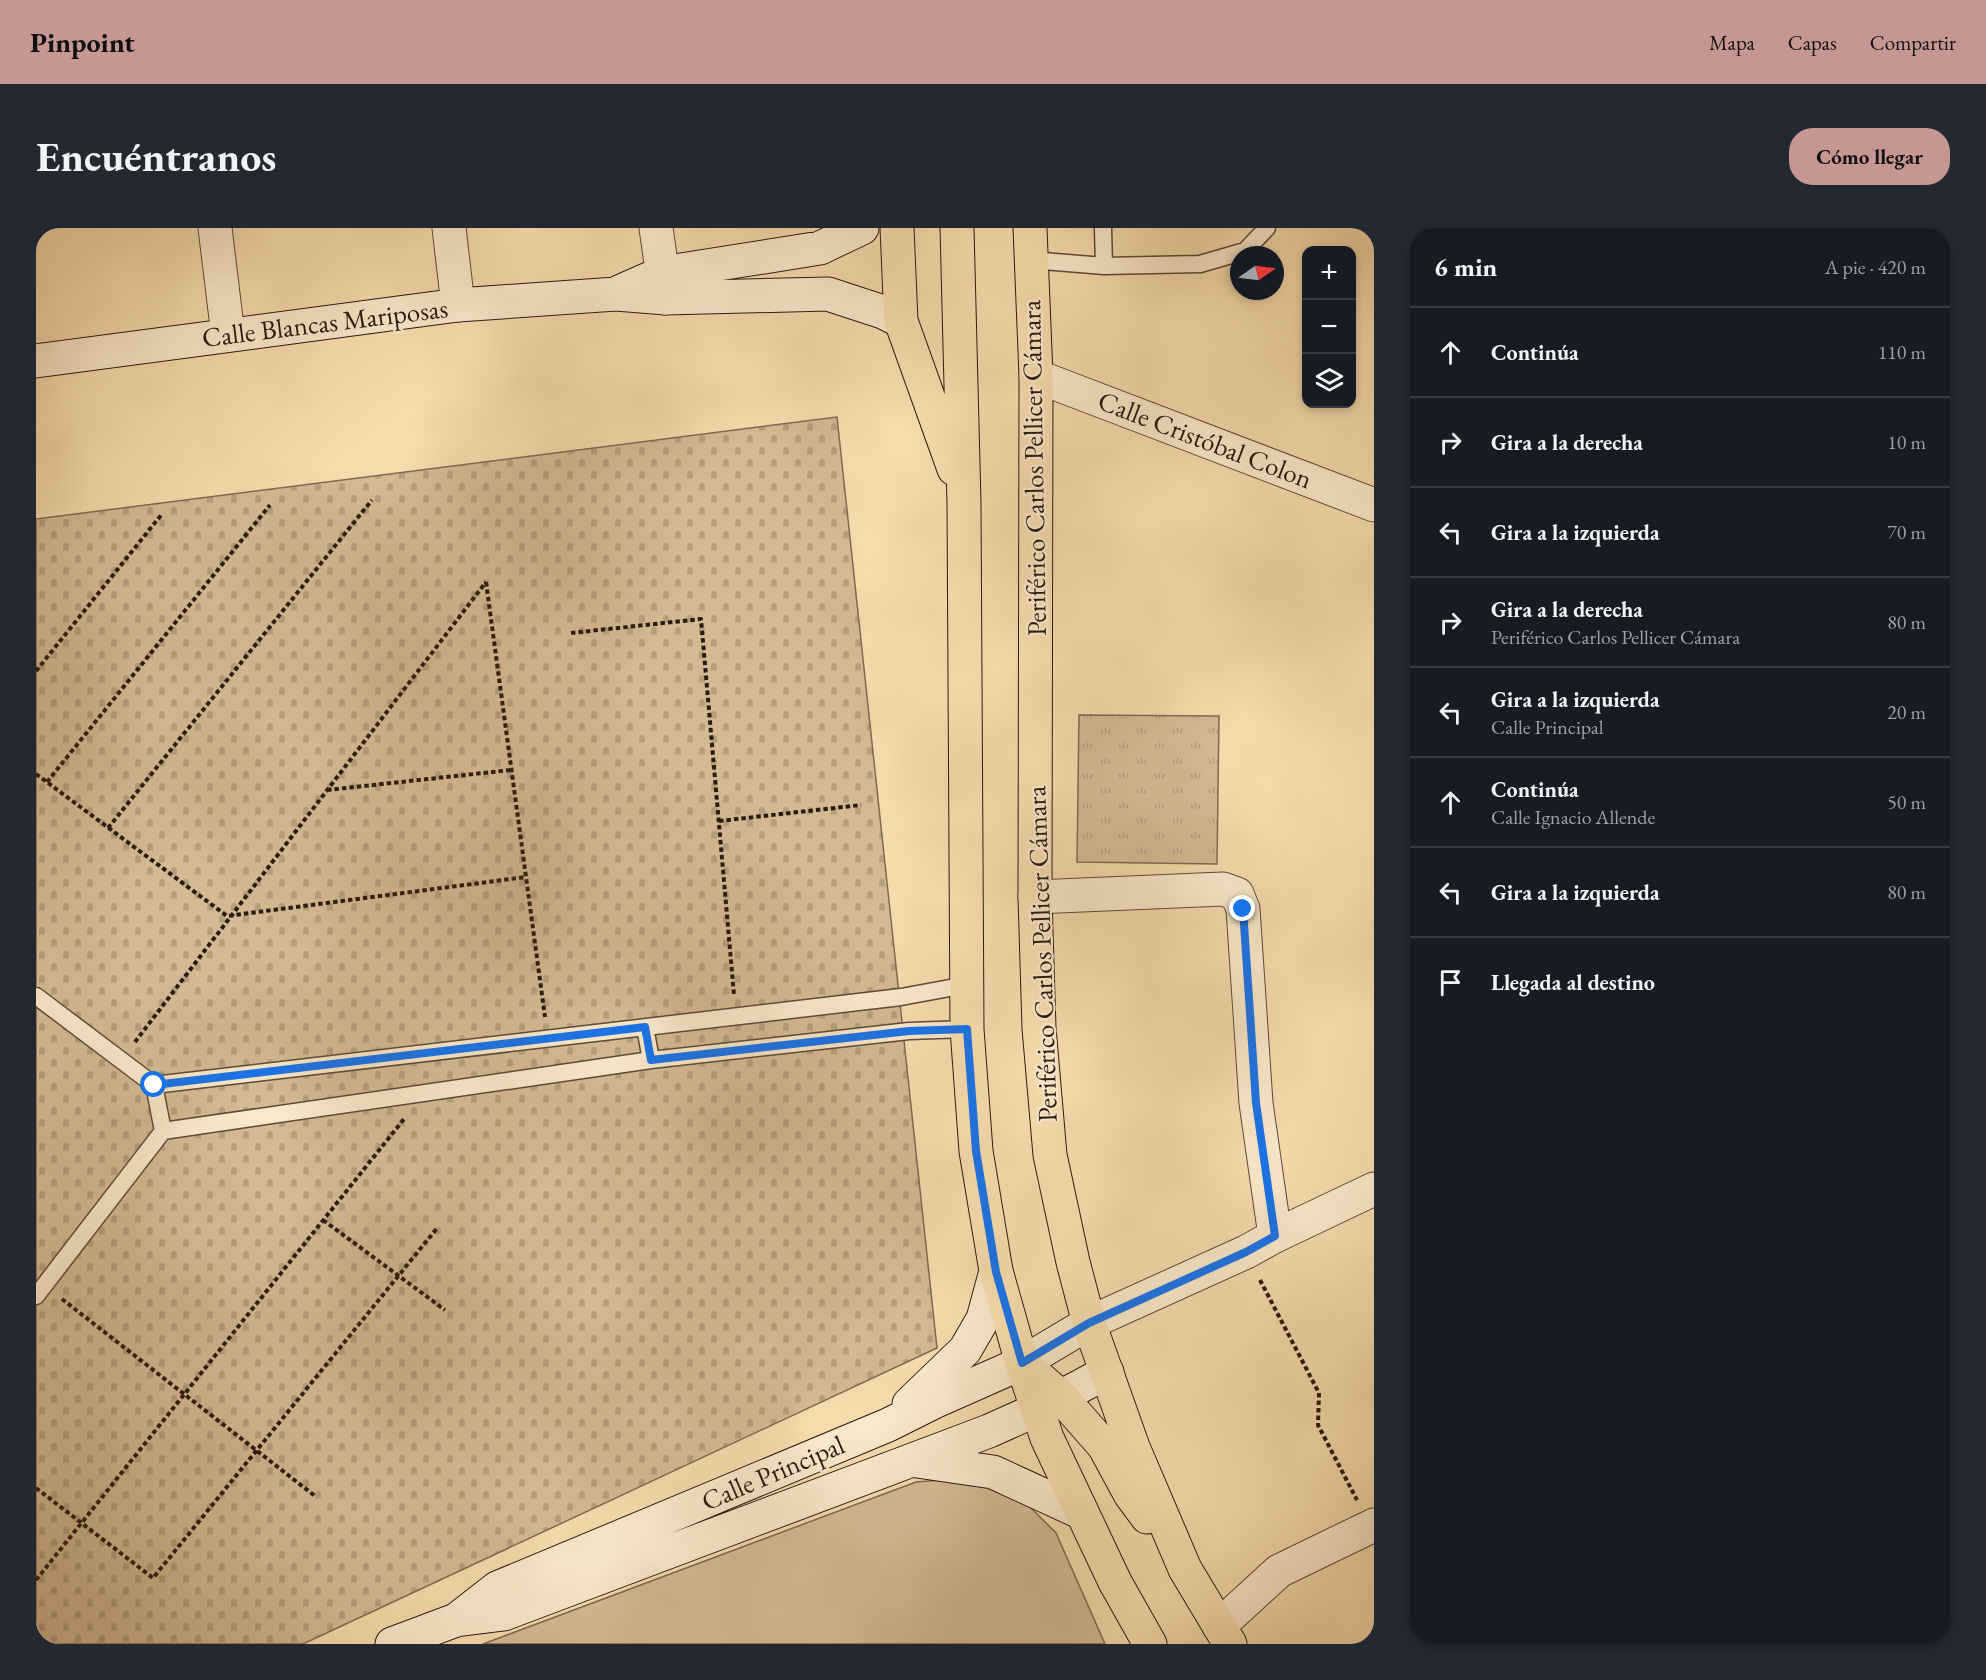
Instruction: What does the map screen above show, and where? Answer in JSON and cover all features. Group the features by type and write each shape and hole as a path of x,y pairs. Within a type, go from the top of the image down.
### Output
{"main road":[{"path":"897,228 901,321 953,463 964,503"},
{"path":"957,228 964,503 967,1029 976,1151 996,1272 1022,1363 1049,1403 1104,1446 1130,1494 1185,1569"},
{"name":"Periférico Carlos Pellicer Cámara","path":"1030,228 1036,376 1035,897 1039,1028 1050,1155 1089,1323 1133,1447 1185,1569 1225,1635"},
{"path":"1049,1403 1047,1438 1114,1582 1150,1644"}],"street":[{"path":"215,228 228,335"},
{"path":"448,228 458,305"},
{"path":"656,228 664,285"},
{"name":"Calle Blancas Mariposas","path":"36,361 458,305 615,294 664,285 820,248 862,228"},
{"path":"820,248 828,294"},
{"name":"Calle Blancas Mariposas","path":"664,285 828,294 883,312 901,321"},
{"name":"Calle Cristóbal Colon","path":"1036,376 1374,505"},
{"path":"1035,897 1222,889 1237,894 1243,909 1256,1103 1275,1236"},
{"name":"Calle Principal","path":"456,1620 497,1588 888,1425 1022,1363 1089,1323 1246,1252 1374,1189"},
{"path":"888,1425 965,1350 983,1318 996,1272"},
{"name":"Calle Principal","path":"392,1644 456,1620 504,1614 989,1431 1107,1372"},
{"path":"912,1460 993,1472 1080,1512"},
{"path":"1225,1635 1279,1570 1372,1526"}],"lane":[{"path":"1103,228 1104,266"},
{"path":"1031,260 1104,266 1200,264 1245,251 1267,228"},
{"path":"154,1085 901,998 966,986"},
{"path":"36,996 154,1085 163,1131"},
{"path":"645,1027 651,1060"},
{"path":"40,1291 163,1131 651,1060 909,1031 967,1029"}],"path":[{"path":"108,828 372,500"},
{"path":"47,782 270,505"},
{"path":"36,671 162,514"},
{"path":"121,1060 486,582 548,1039"},
{"path":"571,633 701,619 736,1017"},
{"path":"327,790 511,770"},
{"path":"36,774 227,916 526,877"},
{"path":"718,821 861,805"},
{"path":"36,1580 425,1093"},
{"path":"323,1220 445,1310"},
{"path":"36,1488 153,1578 438,1227"},
{"path":"1246,1252 1319,1393 1318,1425 1372,1526"},
{"path":"40,1291 184,1394 315,1496"}],"green space":[{"path":"837,417 937,1348 303,1644 36,1644 36,519"},
{"path":"1079,715 1219,716 1217,864 1077,862"},
{"path":"953,1479 993,1487 1028,1505 1056,1533 1105,1644 483,1644 916,1482"}],"route":[{"path":"154,1085 645,1027 651,1060 909,1031 967,1029 976,1151 996,1272 1022,1363 1089,1323 1246,1252 1275,1236 1256,1103 1243,909"}]}
